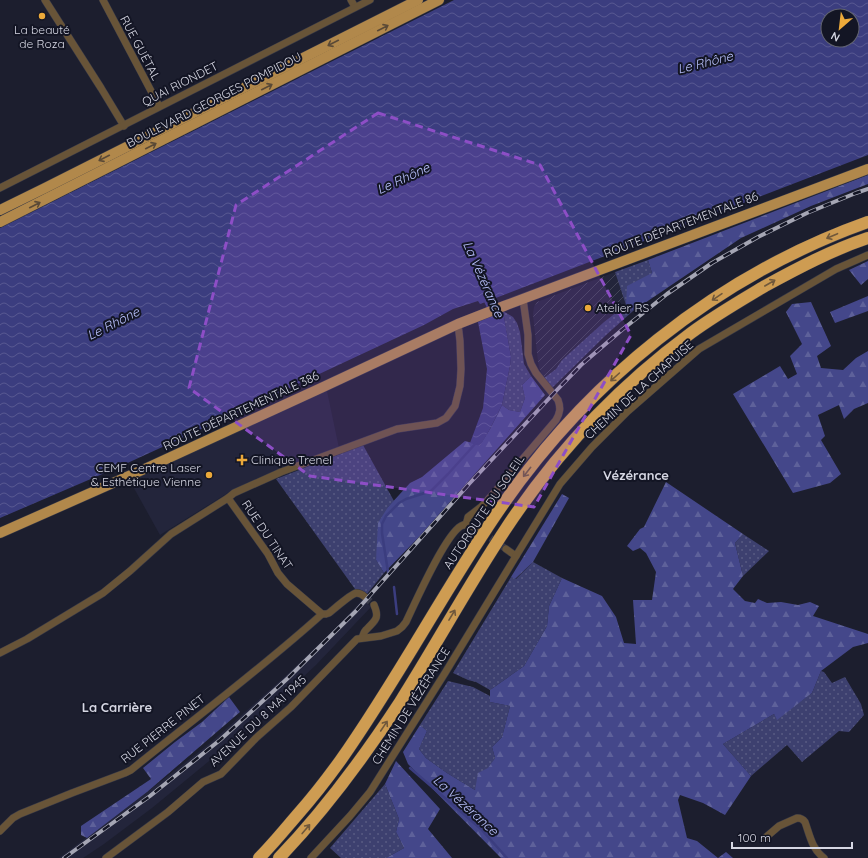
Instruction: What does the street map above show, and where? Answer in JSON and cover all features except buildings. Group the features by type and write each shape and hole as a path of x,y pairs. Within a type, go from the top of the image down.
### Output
{"highway":[{"name":"AUTOROUTE DU SOLEIL","path":"259,858 296,816 339,763 376,708 494,517 519,481 566,425 629,363 682,320 731,288 774,263 815,243 868,222"},
{"path":"279,858 327,804 354,769 400,701 506,528 552,465 610,401 640,374 692,332 738,301 822,257 868,238"}],"main road":[{"name":"BOULEVARD GEORGES POMPIDOU","path":"0,210 418,0"},
{"name":"BOULEVARD GEORGES POMPIDOU","path":"0,222 439,0"},
{"name":"ROUTE DÉPARTEMENTALE 86","path":"470,319 868,169"},
{"name":"ROUTE DÉPARTEMENTALE 386","path":"0,533 149,467 470,319"}],"street":[{"path":"45,0 124,126"},
{"name":"RUE GUÉTAL","path":"103,0 159,106"},
{"path":"351,0 355,7"},
{"name":"QUAI RIONDET","path":"0,188 370,0"},
{"name":"CHEMIN DE LA CHAPUISE","path":"516,556 560,484 592,447 628,411 699,349 836,269 868,255"},
{"path":"466,525 468,517 481,507 556,420 560,410 558,400 530,364 523,299"},
{"path":"0,653 27,639 103,594 171,534 234,493 281,472 397,429 437,423 446,418 455,406 460,386 462,369 458,324"},
{"name":"RUE DU TINAT","path":"228,498 268,554 278,573 287,584 322,614"},
{"path":"362,638 397,631 402,627 446,545 455,532 460,526 471,525 476,528"},
{"path":"506,549 516,556"},
{"name":"CHEMIN DE VÉZÉRANCE","path":"311,858 370,792 516,556"},
{"path":"322,614 329,613 356,593 365,597"},
{"path":"362,638 365,631 375,620 377,611 374,605"},
{"name":"RUE PIERRE PINET","path":"0,832 13,818 20,814 131,770 234,689 322,614"},
{"name":"AVENUE DU 8 MAI 1945","path":"106,858 168,812 202,782 221,774 256,738 291,707 353,642 362,638"},
{"path":"765,838 779,826 800,818 805,822 813,846 824,858"}],"highlighted area":[{"path":"378,113 540,165 631,335 534,507 310,476 189,388 236,205"}],"shaded area":[{"path":"648,260 652,273 626,305 615,272"},
{"path":"615,272 626,305 604,322 562,360 556,369 544,378 539,368 533,314 534,307 537,302"},
{"path":"626,305 633,311 552,388 544,378 556,369 562,360 604,322"},
{"path":"503,311 513,317 517,323 520,332 524,364 531,376 522,385 525,398 520,412 509,410 502,405 511,357"},
{"name":"Clinique Trenel","path":"327,391 339,448 231,491 160,535 130,481"},
{"path":"363,445 394,501 388,507 376,560 384,573 367,594 361,590 355,589 276,479"},
{"path":"743,534 769,551 743,576 735,543"},
{"path":"533,562 562,578 549,606 547,626 524,666 490,690 476,682 453,673 511,577 516,579"},
{"path":"363,599 371,607 316,665 242,734 152,808 104,844 83,858 59,858 209,744 291,671 337,627"},
{"path":"821,671 824,672 832,683 845,677 861,704 864,715 849,732 839,731 802,762 787,745 751,776 723,744 774,714 777,719 812,693"},
{"path":"448,681 473,687 490,696 490,702 510,706 502,737 492,747 495,758 475,790 426,758 419,749 427,731 420,725"},
{"path":"385,784 399,819 396,832 404,848 386,858 341,858 330,848"}],"green space":[{"path":"868,175 868,184 811,206 741,238 633,311 626,305 627,286 652,273 648,260"},
{"path":"868,261 868,279 861,285 849,270"},
{"path":"868,296 868,311 835,323 830,312"},
{"path":"811,302 831,346 817,356 821,368 843,370 856,358 868,351 868,403 854,409 844,419 839,405 818,415 825,436 821,440 841,474 830,483 793,493 733,394 780,366 788,379 797,374 790,356 802,344 786,312 792,304"},
{"path":"531,376 545,395 418,538 384,573 376,560 378,523 388,507 410,483 422,477 465,441 480,445 502,405 509,410 520,412 525,398 522,385"},
{"path":"666,482 743,534 735,543 743,576 733,589 745,601 755,603 758,599 767,603 781,602 798,605 810,602 819,606 813,616 868,634 868,643 853,647 821,671 812,693 777,720 774,714 723,744 751,776 725,815 703,803 680,795 678,800 687,838 697,841 718,858 501,858 408,764 403,752 420,725 427,731 419,749 426,758 475,790 478,773 488,768 495,758 492,747 502,737 510,706 490,702 490,690 524,666 547,626 549,606 562,578 602,596 616,617 624,643 636,644 633,600 652,600 656,572 646,553 640,548 633,551 627,546 640,529 644,527"},
{"path":"562,494 569,498 533,562 515,579 511,577"},
{"path":"229,697 240,712 147,792 87,838 81,835 81,826 151,779 143,768 202,722"},
{"path":"396,761 440,809 428,829 452,858 386,858 404,848 396,832 399,819 385,784"},
{"path":"726,852 733,858 718,858"}],"water":[{"name":"Le Rhône","path":"454,0 868,0 868,155 480,304 478,301 453,309 424,325 182,438 0,518 0,228"},
{"path":"503,311 511,357 510,366 502,405 480,446 470,443 483,408 487,369 478,322"}],"waterway":[{"name":"La Vézérance","path":"484,299 489,309"},
{"name":"La Vézérance","path":"388,572 382,533 382,524 386,516 399,503 406,499 431,491 476,443"},
{"name":"La Vézérance","path":"394,587 397,614"},
{"name":"La Vézérance","path":"410,768 481,829 507,858"}],"tunnel":[{"path":"482,532 506,549"},
{"path":"365,597 374,605"}],"railway":[{"path":"64,858 150,796 220,740 288,678 356,611 469,484 556,391 581,365 623,329 667,294 712,263 758,237 807,213 868,189"}],"place":[{"name":"La beauté de Roza","path":"42,16"},
{"name":"Atelier RS","path":"588,308"},
{"name":"Clinique Trenel","path":"242,460"},
{"name":"CEMF Centre Laser & Esthétique Vienne","path":"209,475"}],"district":[{"name":"Vézérance","path":"636,475"},
{"name":"La Carrière","path":"117,707"}]}
